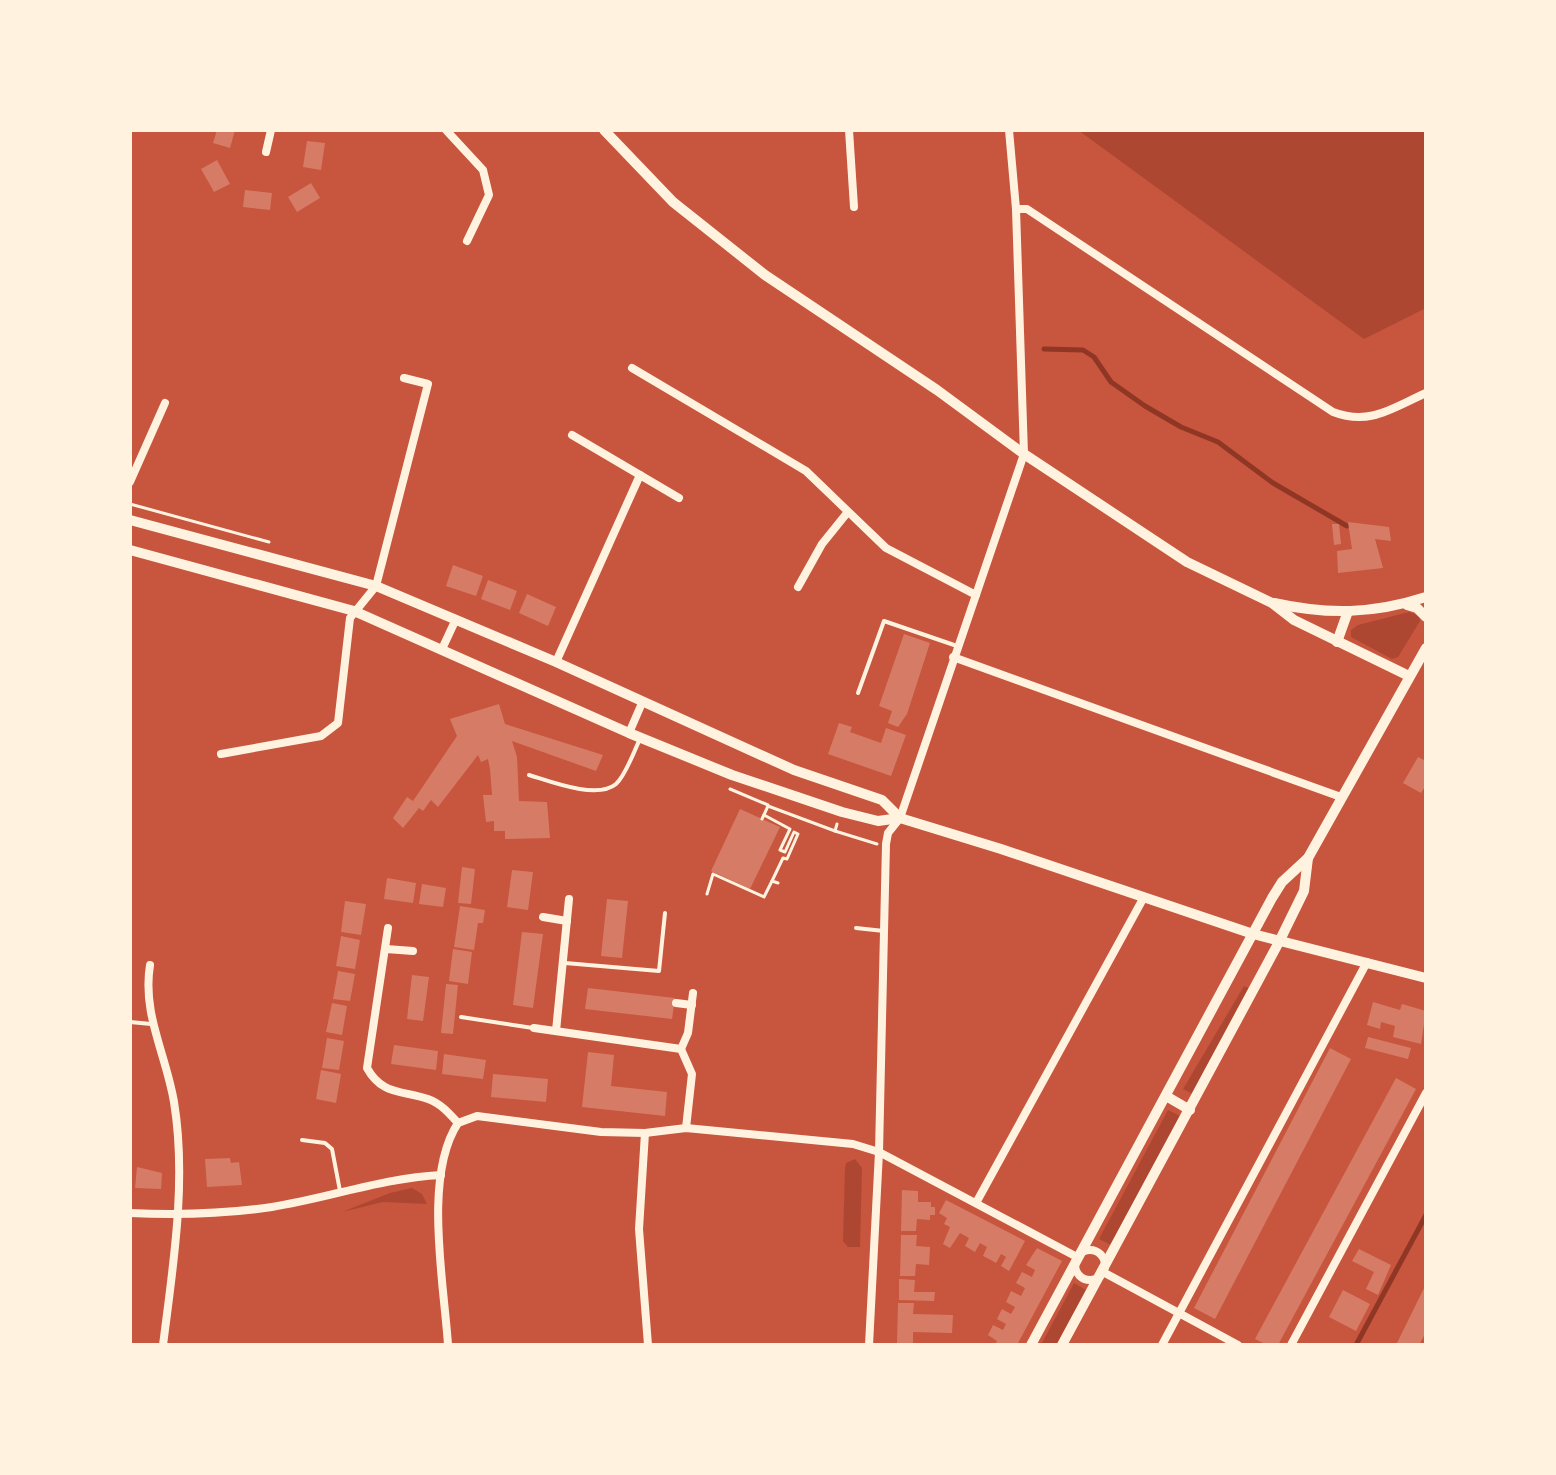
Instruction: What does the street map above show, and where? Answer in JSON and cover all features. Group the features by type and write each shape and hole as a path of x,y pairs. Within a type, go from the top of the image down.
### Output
{"street":[{"path":"266,152 271,130"},
{"path":"446,130 483,170 489,195 467,241"},
{"path":"604,130 673,202 765,275 937,390 1024,454 1187,562 1272,603 1294,620 1409,676"},
{"path":"849,130 854,207"},
{"path":"869,1345 879,1152 886,844 888,833 900,818 1024,454 1016,209 1009,130"},
{"path":"1016,209 1027,209 1333,412 1351,419 1372,418 1426,393"},
{"path":"632,368 806,471 886,548 976,595"},
{"path":"221,754 321,736 331,731 342,712 350,618 376,586 428,384 404,378"},
{"path":"130,482 165,403"},
{"path":"572,435 679,498"},
{"path":"556,662 640,475"},
{"path":"798,587 822,544 847,513"},
{"path":"130,520 376,586 556,662 794,770 882,800 900,818"},
{"path":"130,550 354,611 641,738 732,775 842,812 878,821 900,818 1279,942 1426,978"},
{"path":"1272,603 1347,614 1405,604 1426,597"},
{"path":"1405,604 1417,608 1426,617"},
{"path":"1337,642 1347,614"},
{"path":"442,649 456,619"},
{"path":"1031,1345 1282,882 1308,858 1426,648"},
{"path":"953,657 1341,797"},
{"path":"629,733 642,703"},
{"path":"1062,1345 1279,942 1304,891 1308,858"},
{"path":"976,1203 1144,897"},
{"path":"556,1031 569,899"},
{"path":"543,917 567,921"},
{"path":"388,928 367,1068 374,1082 391,1093 429,1099 458,1123"},
{"path":"386,949 413,951"},
{"path":"1162,1345 1367,962"},
{"path":"150,965 147,981 151,1024 174,1101 177,1215 163,1345"},
{"path":"686,1128 692,1074 681,1049 688,1033 693,993"},
{"path":"676,1003 692,1005"},
{"path":"534,1028 681,1049"},
{"path":"1291,1345 1426,1093"},
{"path":"1166,1096 1190,1110"},
{"path":"448,1345 439,1212 441,1175 451,1134 458,1123 477,1116 601,1132 645,1133 686,1128 853,1144 879,1152 1077,1257"},
{"path":"645,1133 639,1229 648,1345"},
{"path":"130,1213 177,1215 272,1207 401,1177 441,1175"},
{"path":"1084,1251 1098,1252 1104,1259 1103,1272 1090,1279 1080,1276 1076,1267 1077,1257 1084,1251"},
{"path":"1103,1272 1238,1345"}],"lane":[{"path":"858,693 884,621 957,646"},
{"path":"529,775 572,788 604,789 617,784 641,738"},
{"path":"563,962 659,971 665,913"},
{"path":"856,928 884,931"},
{"path":"461,1017 534,1028"},
{"path":"130,1022 151,1024"},
{"path":"302,1140 325,1143 332,1149 340,1191"}],"path":[{"path":"707,894 713,874 764,897 783,858 780,850 790,829 764,815"},
{"path":"835,831 870,844 886,844"},
{"path":"780,850 785,852 794,832 798,834 787,859 783,858"},
{"path":"772,881 778,883"}],"shaded area":[{"path":"1078,130 1426,130 1426,308 1364,339"},
{"path":"1409,612 1419,616 1420,621 1398,657 1392,659 1351,637 1351,630 1358,625"},
{"path":"1244,986 1249,988 1193,1094 1183,1089"},
{"path":"1168,1110 1180,1116 1111,1245 1099,1239"},
{"path":"855,1159 862,1168 860,1247 848,1247 843,1241 845,1168 846,1163"},
{"path":"412,1188 422,1194 427,1204 383,1202 342,1212 390,1193"},
{"path":"1074,1283 1086,1290 1056,1345 1041,1345"}],"building":[{"path":"217,130 235,130 230,148 213,143"},
{"path":"307,141 325,143 321,170 303,167"},
{"path":"217,160 230,184 214,192 201,169"},
{"path":"311,183 320,198 297,212 288,197"},
{"path":"245,190 272,193 270,210 243,207"},
{"path":"1348,522 1389,527 1391,541 1375,539 1383,568 1338,573 1337,551 1352,549"},
{"path":"1332,524 1339,524 1341,544 1334,545"},
{"path":"453,565 483,576 476,596 446,586"},
{"path":"488,580 517,591 510,610 481,599"},
{"path":"527,594 556,607 548,626 519,613"},
{"path":"904,634 930,643 907,714 898,727 888,723 892,711 879,706"},
{"path":"499,704 505,724 603,755 596,771 512,741 517,757 519,801 547,802 550,838 505,839 505,831 494,831 494,821 486,822 483,795 492,795 490,769 488,759 481,762 478,755 438,807 431,800 423,811 419,808 403,828 393,818 407,797 413,801 457,736 450,719"},
{"path":"839,723 852,727 850,732 881,743 886,728 906,735 891,776 828,754"},
{"path":"1418,757 1426,761 1426,785 1421,793 1403,783"},
{"path":"740,809 780,827 750,889 711,871"},
{"path":"462,867 475,869 471,904 458,903"},
{"path":"512,870 533,872 528,910 507,907"},
{"path":"387,878 416,883 413,903 384,899"},
{"path":"422,884 446,888 443,907 419,904"},
{"path":"607,899 628,901 622,958 601,956"},
{"path":"345,901 366,904 361,935 341,932"},
{"path":"460,906 485,910 483,923 478,923 474,950 454,947"},
{"path":"522,932 543,934 533,1008 513,1005"},
{"path":"341,936 360,940 355,969 336,966"},
{"path":"453,949 472,952 468,984 449,981"},
{"path":"338,971 355,974 350,1001 333,999"},
{"path":"412,975 429,977 423,1021 407,1019"},
{"path":"446,984 458,985 453,1034 441,1033"},
{"path":"588,988 675,998 672,1019 585,1009"},
{"path":"1373,1002 1400,1010 1402,1004 1426,1011 1421,1044 1393,1037 1395,1026 1381,1022 1380,1029 1367,1025"},
{"path":"332,1003 347,1006 342,1035 326,1032"},
{"path":"1368,1037 1411,1048 1408,1059 1365,1048"},
{"path":"327,1038 344,1041 339,1070 322,1068"},
{"path":"394,1045 438,1051 436,1070 391,1064"},
{"path":"1330,1048 1351,1059 1215,1319 1194,1308"},
{"path":"588,1052 614,1055 611,1086 667,1092 665,1116 582,1107"},
{"path":"444,1054 486,1060 483,1079 442,1074"},
{"path":"321,1070 341,1074 336,1103 316,1099"},
{"path":"493,1074 548,1079 546,1102 491,1097"},
{"path":"1396,1078 1416,1089 1278,1345 1267,1345 1255,1339"},
{"path":"230,1158 231,1163 239,1162 242,1185 207,1187 205,1159"},
{"path":"137,1167 162,1173 161,1189 135,1188"},
{"path":"902,1190 918,1191 918,1202 931,1202 931,1207 935,1207 935,1215 930,1215 930,1220 917,1219 916,1231 901,1231"},
{"path":"946,1200 1025,1241 1009,1271 1001,1266 1006,1257 1001,1254 996,1263 983,1256 987,1247 980,1243 975,1252 965,1246 969,1238 960,1233 950,1248 943,1244 950,1227 944,1224 947,1218 939,1213"},
{"path":"901,1235 917,1235 916,1246 930,1247 929,1265 916,1264 915,1276 900,1276"},
{"path":"1037,1248 1062,1261 1017,1345 995,1345 997,1341 988,1335 993,1325 1003,1330 1006,1324 997,1319 1002,1309 1011,1314 1015,1307 1006,1302 1011,1291 1021,1296 1025,1288 1016,1283 1022,1272 1032,1277 1035,1270 1026,1265"},
{"path":"1359,1249 1391,1265 1378,1295 1366,1289 1374,1272 1352,1261"},
{"path":"899,1279 915,1280 914,1292 935,1292 934,1301 899,1300"},
{"path":"1426,1284 1426,1332 1419,1345 1396,1345"},
{"path":"1343,1290 1370,1304 1356,1331 1329,1317"},
{"path":"898,1303 914,1303 913,1314 953,1315 952,1333 913,1332 913,1343 897,1343"}],"waterway":[{"path":"1044,349 1083,350 1094,357 1111,382 1145,406 1181,427 1218,442 1273,483 1347,526"},
{"path":"1356,1345 1426,1215"}]}
